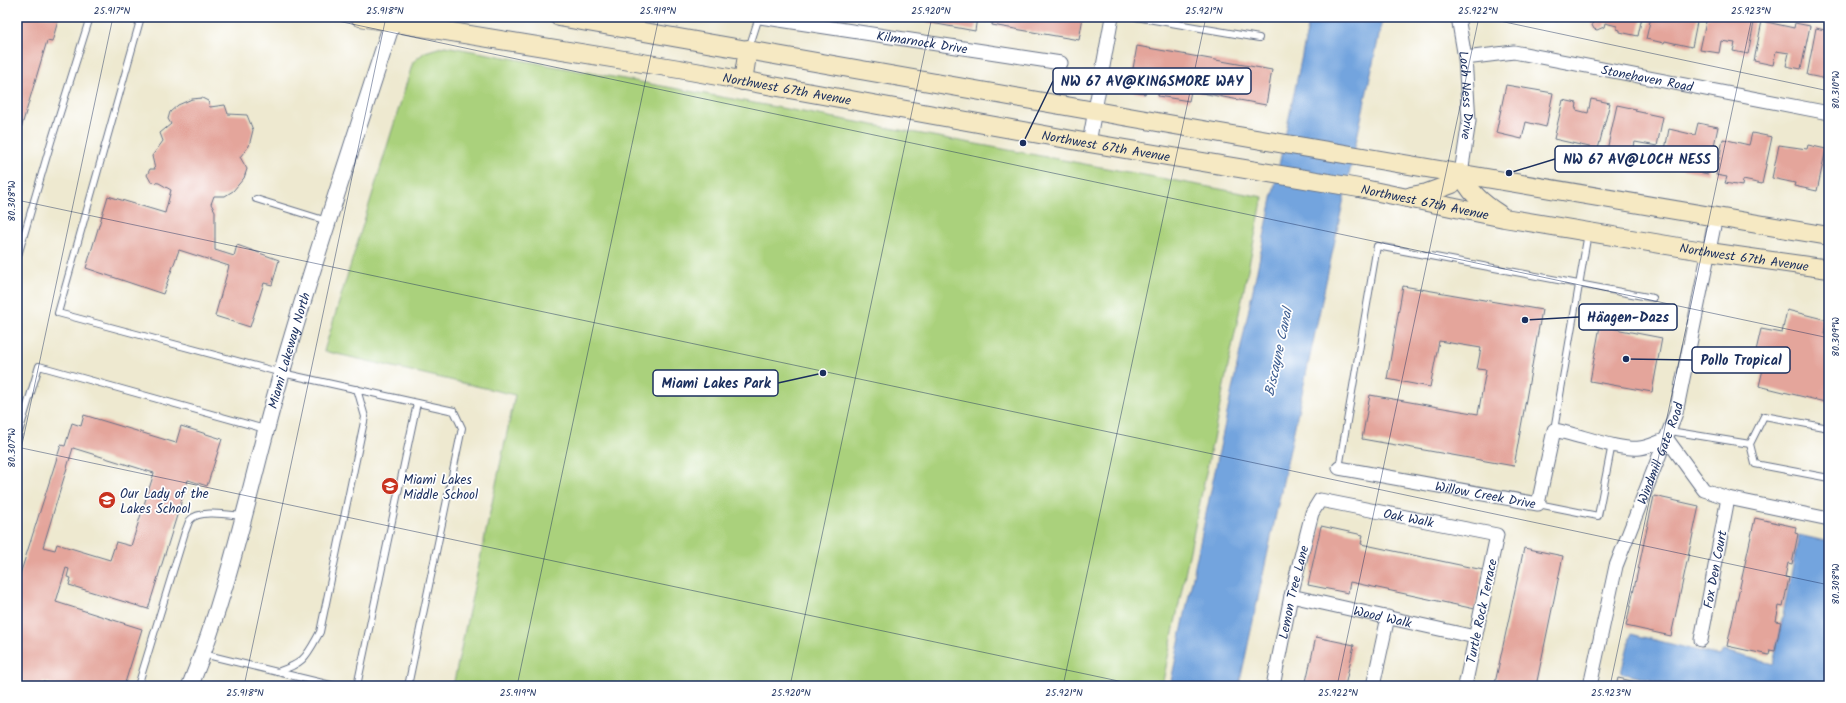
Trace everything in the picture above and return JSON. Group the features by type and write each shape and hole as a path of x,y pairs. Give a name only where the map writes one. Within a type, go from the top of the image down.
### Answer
{"main road":[{"name":"Northwest 67th Avenue","path":"360,17 393,20 743,80 1089,143 1359,188 1504,218 1709,252 1829,269"},
{"path":"559,17 1204,130 1829,236"},
{"path":"743,80 748,49"},
{"path":"1405,198 1427,193 1452,184 1461,173"},
{"path":"1461,173 1467,187 1486,206 1504,218"}],"street":[{"name":"Kilmarnock Drive","path":"759,17 1061,63"},
{"path":"1089,143 1112,17"},
{"name":"Loch Ness Drive","path":"1458,17 1465,58 1469,121 1461,173"},
{"name":"Miami Lakeway North","path":"190,686 203,654 245,516 282,373 328,221 393,20"},
{"name":"Stonehaven Road","path":"1465,58 1514,52 1829,113"},
{"name":"Windmill Gate Road","path":"1590,686 1616,566 1676,413 1716,216"},
{"path":"1554,430 1568,432 1612,444 1639,448 1668,435 1704,490 1728,498 1829,519"},
{"name":"Willow Creek Drive","path":"1339,468 1538,504 1554,430"},
{"name":"Fox Den Court","path":"1701,640 1728,498"},
{"name":"Oak Walk","path":"1320,500 1497,535"},
{"name":"Lemon Tree Lane","path":"1273,686 1291,596 1312,513 1320,500"},
{"name":"Turtle Rock Terrace","path":"1465,686 1497,535"},
{"name":"Wood Walk","path":"1291,596 1475,637"},
{"path":"1373,686 1388,617"}],"lane":[{"path":"17,259 51,142 90,17"},
{"path":"141,17 58,313 282,373 454,411 462,428 408,686"},
{"path":"748,49 759,17"},
{"path":"1136,17 1260,38"},
{"path":"256,198 328,221"},
{"path":"1554,430 1588,232"},
{"path":"1339,468 1377,246 1653,298"},
{"path":"17,439 39,366 267,429"},
{"path":"277,672 292,667 305,659 320,632 365,417 356,389"},
{"path":"357,686 417,403"},
{"path":"1829,428 1764,416 1750,444 1755,464 1829,478"},
{"path":"1668,435 1750,444"},
{"path":"1538,504 1598,516 1612,444"},
{"path":"138,686 185,532 191,519 199,514 209,513 245,516"},
{"path":"203,654 335,686"}],"green space":[{"path":"445,46 1263,197 1162,686 453,686 515,395 324,351 413,62 425,52"}],"water":[{"name":"Biscayne Canal","path":"1310,17 1383,17 1239,686 1170,686"},
{"path":"1799,535 1829,542 1829,686 1677,686 1621,673 1631,634 1719,656 1724,651 1773,664"}],"building":[{"path":"17,17 59,17 52,42 47,41 17,142"},
{"path":"794,17 837,17 835,25"},
{"path":"899,17 977,17 975,31"},
{"path":"993,17 1083,17 1079,40 992,25"},
{"path":"1540,17 1558,17 1557,21"},
{"path":"1594,17 1642,17 1638,36 1620,32 1620,30 1617,29 1617,26 1605,23 1604,27 1597,30 1594,29 1592,25"},
{"path":"1651,17 1698,17 1692,47 1665,41 1664,43 1646,39"},
{"path":"1707,17 1755,17 1748,54 1733,51 1735,43 1721,41 1719,53 1700,50"},
{"path":"1762,21 1794,28 1795,23 1810,26 1801,69 1786,66 1789,53 1776,51 1773,65 1754,61"},
{"path":"1816,28 1829,31 1829,75 1827,75 1827,79 1807,75"},
{"path":"1137,46 1272,70 1266,105 1191,91 1189,101 1158,96 1159,87 1147,85 1145,94 1129,91"},
{"path":"1506,85 1553,93 1546,127 1526,122 1522,139 1496,133"},
{"path":"202,98 208,101 210,107 225,105 228,114 247,115 253,130 249,146 240,157 247,169 244,178 233,191 225,196 214,196 211,204 215,211 215,250 234,256 237,245 279,260 272,285 264,283 250,327 215,316 229,266 179,250 163,294 86,268 108,196 165,213 171,190 159,183 151,182 147,175 150,169 155,169 152,156 163,141 160,133 171,124 168,119 170,112 178,105 192,99"},
{"path":"1591,99 1610,103 1598,149 1554,139 1563,100 1577,103 1576,110 1588,113"},
{"path":"1617,105 1636,109 1635,111 1663,117 1657,146 1635,142 1632,155 1607,150"},
{"path":"1698,123 1718,127 1708,174 1662,165 1669,129 1695,135"},
{"path":"1752,133 1772,137 1762,184 1743,180 1742,186 1725,183 1727,177 1716,175 1723,139 1749,145"},
{"path":"1779,145 1807,149 1808,145 1826,149 1817,191 1794,186 1795,183 1772,178"},
{"path":"1403,286 1542,310 1514,466 1362,439 1370,395 1478,414 1486,370 1477,369 1481,348 1439,341 1430,387 1387,379"},
{"path":"1787,310 1827,320 1824,334 1829,335 1829,403 1759,386 1766,357 1755,355 1761,329 1782,333"},
{"path":"1600,326 1662,338 1652,392 1590,381"},
{"path":"84,415 176,443 181,426 222,439 207,486 188,480 148,609 69,585 71,578 67,577 69,569 66,568 56,602 142,629 124,686 59,686 43,681 42,686 39,686 17,679 17,584 61,445 65,446 72,423 81,426","holes":["73,448 154,473 131,546 116,542 110,560 57,544 55,550 43,547"]},
{"path":"1654,496 1699,506 1671,636 1626,626"},
{"path":"1755,518 1796,527 1795,533 1798,534 1792,564 1788,563 1785,577 1789,578 1783,607 1779,606 1776,621 1781,622 1775,651 1770,650 1769,655 1727,646"},
{"path":"1321,526 1363,535 1361,544 1483,570 1475,609 1350,582 1348,593 1308,585"},
{"path":"1524,548 1563,556 1536,686 1486,686 1487,682 1495,683"},
{"path":"1316,637 1354,645 1345,686 1305,686"},
{"path":"1618,678 1651,685 1651,686 1616,686"}],"place":[{"name":"NW 67 AV@KINGSMORE WAY","path":"1023,143"},
{"name":"NW 67 AV@LOCH NESS","path":"1509,173"},
{"name":"Häagen-Dazs","path":"1525,320"},
{"name":"Pollo Tropical","path":"1626,359"},
{"name":"Miami Lakes Park","path":"823,373"},
{"name":"Miami Lakes Middle School","path":"390,486"},
{"name":"Our Lady of the Lakes School","path":"107,500"}]}
